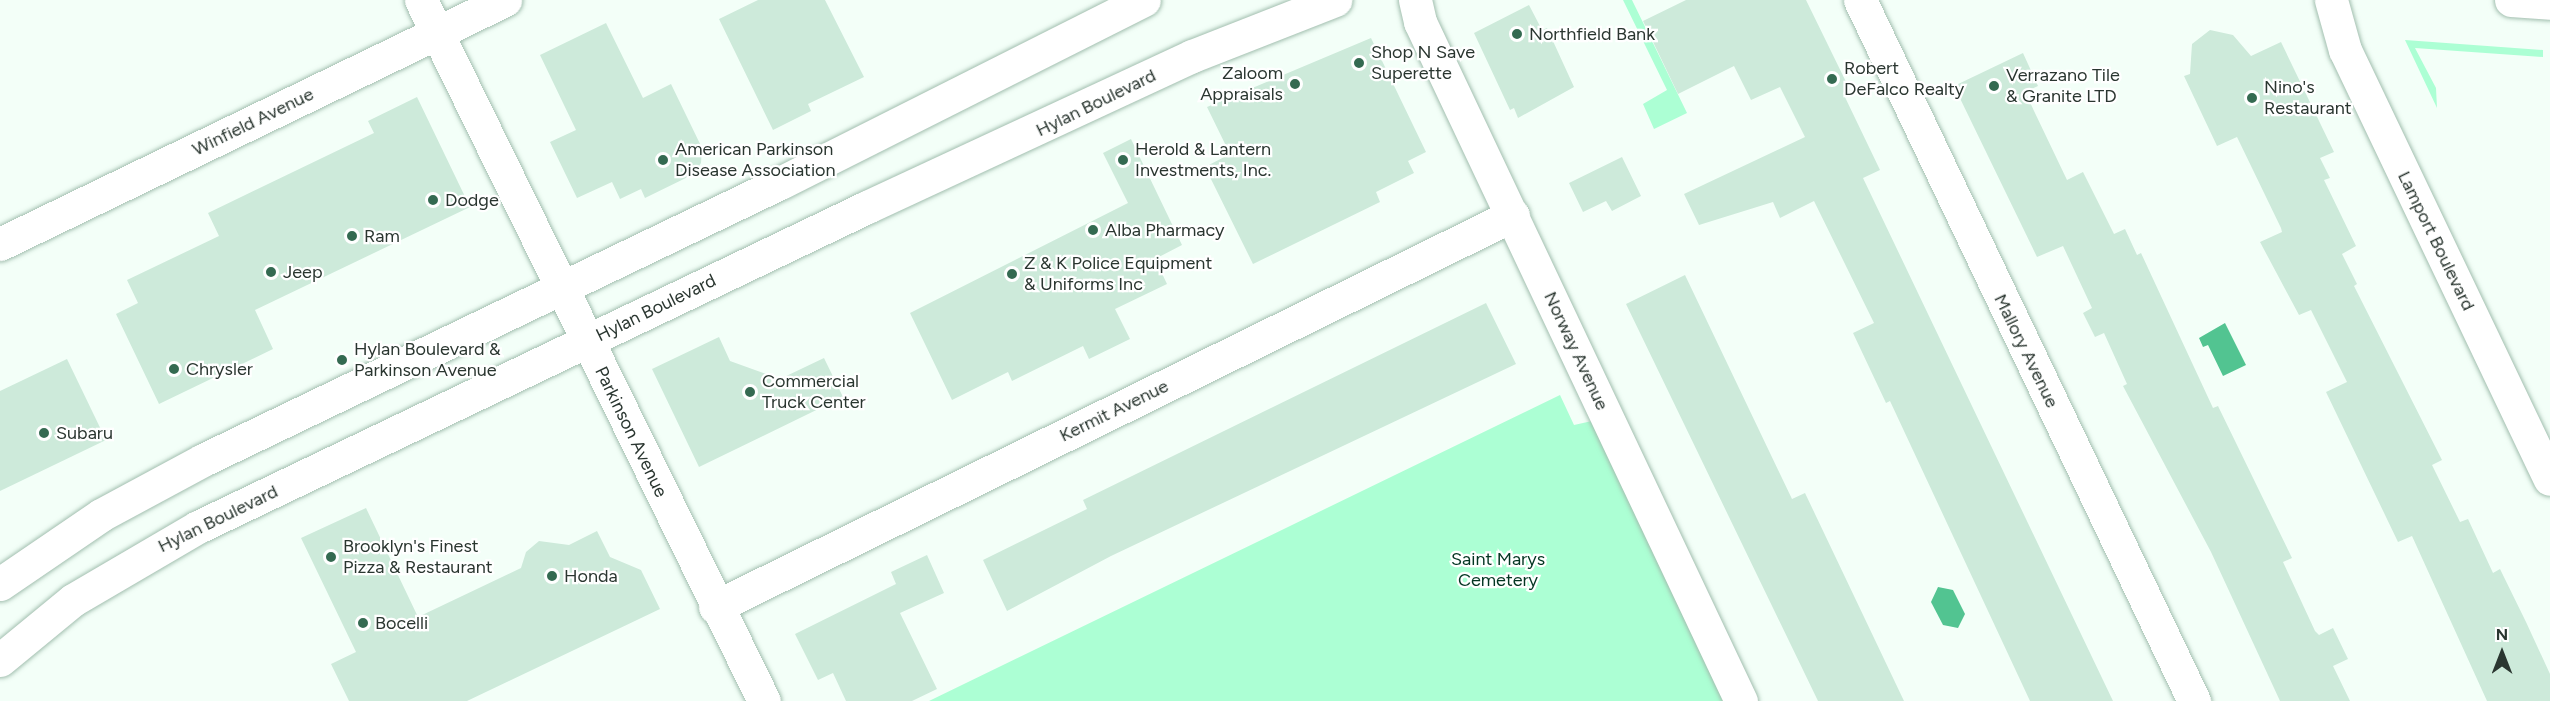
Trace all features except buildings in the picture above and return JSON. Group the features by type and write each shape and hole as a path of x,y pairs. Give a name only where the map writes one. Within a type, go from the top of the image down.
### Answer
{"street":[{"name":"Parkinson Avenue","path":"421,0 715,607 764,701"},
{"name":"Winfield Avenue","path":"0,243 505,0"},
{"path":"0,584 51,546 154,486 562,288 1144,0"},
{"name":"Hylan Boulevard","path":"0,660 73,600 158,548 588,341 1192,56 1335,0"},
{"name":"Norway Avenue","path":"1415,0 1420,22 1741,701"},
{"name":"Mallory Avenue","path":"1860,0 2194,701"},
{"name":"Lamport Boulevard","path":"2331,0 2345,50 2550,479"},
{"path":"2511,0 2550,3"},
{"name":"Kermit Avenue","path":"715,607 1513,215"}],"green space":[{"path":"1623,0 1632,0 1687,113 1654,129 1643,104 1667,90"},
{"path":"2405,40 2543,50 2543,57 2415,48 2436,88 2437,108"},
{"name":"Saint Marys Cemetery","path":"1560,395 1574,425 1592,421 1733,701 929,701"}],"shaded area":[{"path":"2225,323 2246,365 2223,376 2208,345 2203,347 2199,338"},
{"path":"1938,587 1953,590 1965,614 1958,628 1943,625 1931,602"}],"place":[{"name":"Northfield Bank","path":"1517,34"},
{"name":"Shop N Save Superette","path":"1359,63"},
{"name":"Robert DeFalco Realty","path":"1832,79"},
{"name":"Zaloom Appraisals","path":"1295,84"},
{"name":"Verrazano Tile & Granite LTD","path":"1994,86"},
{"name":"Nino's Restaurant","path":"2252,98"},
{"name":"American Parkinson Disease Association","path":"663,160"},
{"name":"Herold & Lantern Investments, Inc.","path":"1123,160"},
{"name":"Dodge","path":"433,200"},
{"name":"Alba Pharmacy","path":"1093,230"},
{"name":"Ram","path":"352,236"},
{"name":"Jeep","path":"271,272"},
{"name":"Z & K Police Equipment & Uniforms Inc","path":"1012,274"},
{"name":"Hylan Boulevard & Parkinson Avenue","path":"342,360"},
{"name":"Chrysler","path":"174,369"},
{"name":"Commercial Truck Center","path":"750,392"},
{"name":"Subaru","path":"44,433"},
{"name":"Brooklyn's Finest Pizza & Restaurant","path":"331,557"},
{"name":"Honda","path":"552,576"},
{"name":"Bocelli","path":"363,623"}]}
